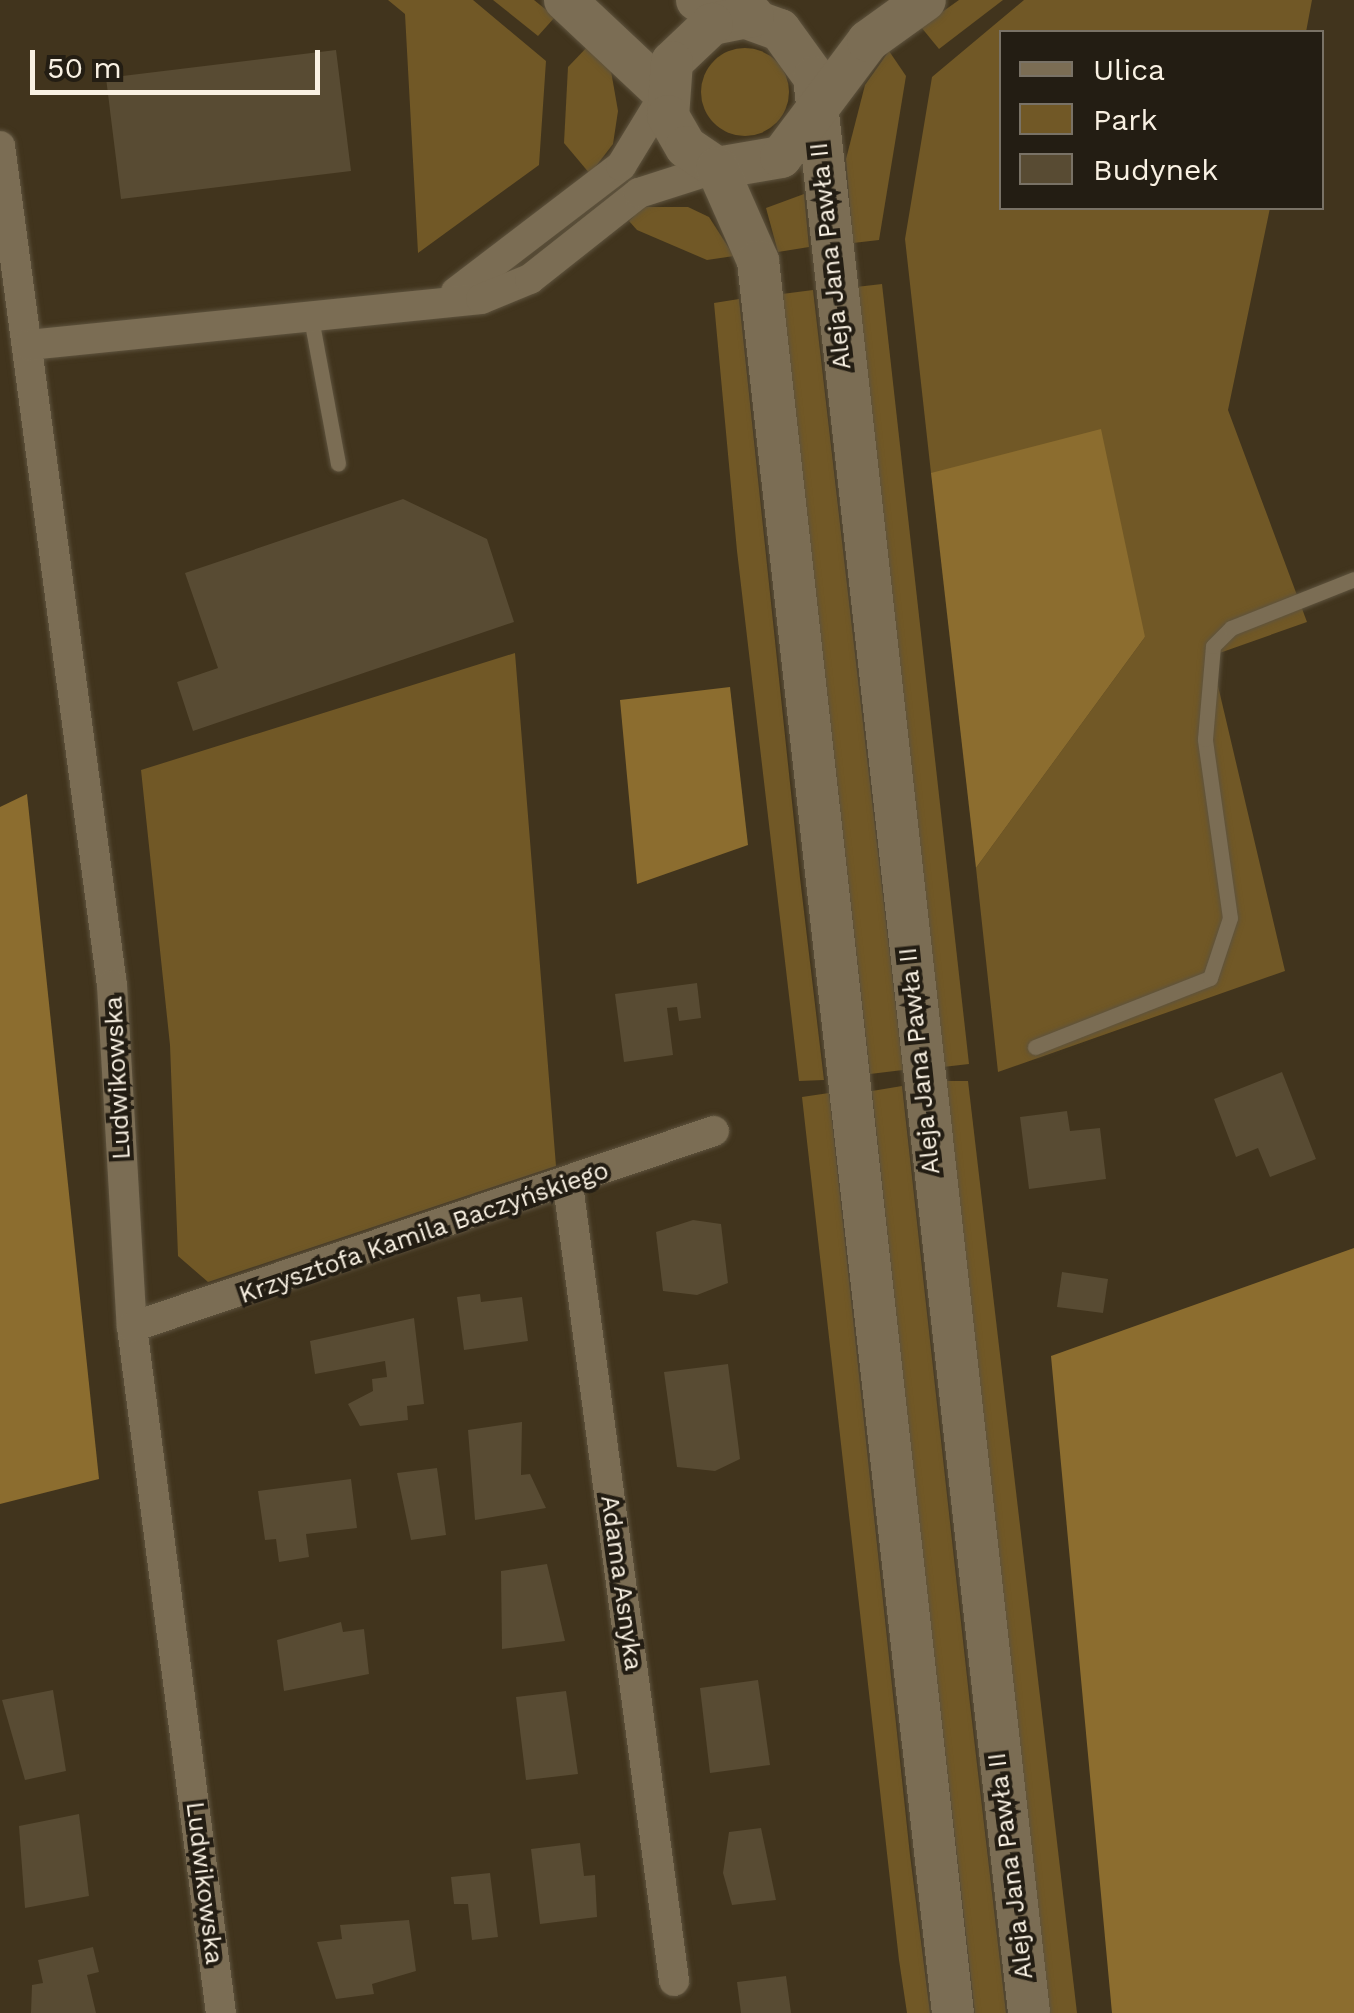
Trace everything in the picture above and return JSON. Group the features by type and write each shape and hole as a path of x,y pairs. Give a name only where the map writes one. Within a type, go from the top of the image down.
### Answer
{"street":[{"path":"564,0 665,94 675,132 717,168 758,261 953,2013"},
{"path":"697,0 768,8 807,58 816,108"},
{"path":"29,345 431,304 530,280 639,193 717,168 782,158 868,41 925,0"},
{"path":"431,304 478,281 608,178 665,94 689,40 768,8"},
{"name":"Aleja Jana Pawła II","path":"816,108 1030,2013"},
{"name":"Ludwikowska","path":"0,146 112,985 132,1327 220,2013"},
{"name":"Krzysztofa Kamila Baczyńskiego","path":"132,1327 568,1185 714,1132"},
{"name":"Adama Asnyka","path":"568,1185 674,1982"}],"lane":[{"path":"311,318 338,464"},
{"path":"1035,1047 1196,990 1218,964 1229,864 1206,739 1209,671 1221,635 1354,579"}],"green space":[{"path":"388,0 473,0 546,61 539,165 418,253 405,14"},
{"path":"493,0 534,0 555,17 538,36"},
{"path":"959,0 1003,0 939,49 921,27"},
{"path":"1024,0 1312,0 1306,30 999,30 999,210 1270,210 1228,410 1307,622 1211,656 1285,971 998,1072 976,868 1145,637 931,473 905,239 932,77"},
{"path":"590,44 611,71 618,111 613,144 590,174 564,143 568,67"},
{"path":"745,48 770,55 782,67 789,92 782,117 770,129 745,136 720,129 708,117 701,92 708,67 720,55"},
{"path":"889,51 906,76 879,240 853,243 846,159 865,85"},
{"path":"804,194 809,247 778,252 766,208"},
{"path":"643,207 688,207 709,217 734,256 707,260 637,230 629,221"},
{"path":"882,284 969,1064 943,1067 856,287"},
{"path":"813,290 903,1070 870,1074 782,294"},
{"path":"739,299 824,1080 799,1081 737,551 714,303"},
{"path":"515,653 556,1166 208,1282 178,1256 170,1045 141,770"},
{"path":"946,1081 968,1081 1077,2013 1046,2013"},
{"path":"902,1086 1006,2013 975,2013 916,1497 872,1091"},
{"path":"829,1093 930,2013 907,2013 899,1960 802,1097"}],"shaded area":[{"path":"1101,429 1145,637 976,868 931,473"},
{"path":"730,687 748,845 637,884 620,700"},
{"path":"27,794 99,1479 0,1504 0,807"},
{"path":"1354,1248 1354,2013 1112,2013 1051,1356"}],"building":[{"path":"336,50 351,171 121,199 106,78"},
{"path":"403,499 487,539 514,622 193,731 177,682 218,668 185,573"},
{"path":"697,983 701,1018 679,1021 677,1007 667,1008 673,1055 624,1062 615,994"},
{"path":"1282,1072 1316,1159 1270,1177 1258,1148 1236,1157 1214,1099"},
{"path":"1067,1111 1070,1131 1100,1128 1106,1179 1029,1189 1020,1117"},
{"path":"693,1220 721,1224 728,1283 697,1295 663,1291 656,1232"},
{"path":"1062,1272 1108,1279 1103,1313 1057,1307"},
{"path":"480,1294 481,1302 522,1297 528,1341 464,1350 457,1297"},
{"path":"414,1318 424,1404 407,1406 408,1420 360,1426 348,1404 373,1391 372,1379 387,1377 385,1361 315,1374 310,1341"},
{"path":"728,1364 740,1459 715,1471 677,1467 664,1372"},
{"path":"522,1422 521,1475 530,1474 546,1508 475,1520 468,1430"},
{"path":"437,1468 446,1535 411,1540 397,1473"},
{"path":"351,1479 357,1528 306,1534 309,1557 279,1562 276,1539 265,1540 258,1491"},
{"path":"547,1564 565,1641 502,1649 501,1571"},
{"path":"341,1622 343,1632 364,1629 369,1674 284,1691 277,1640"},
{"path":"758,1680 770,1765 710,1773 700,1688"},
{"path":"53,1690 66,1771 25,1780 2,1700"},
{"path":"566,1691 578,1774 526,1780 516,1697"},
{"path":"79,1814 89,1896 25,1908 19,1826"},
{"path":"761,1828 776,1900 732,1905 723,1873 729,1832"},
{"path":"580,1843 584,1876 595,1875 597,1917 540,1924 531,1849"},
{"path":"490,1873 498,1937 472,1940 468,1904 454,1904 451,1877"},
{"path":"409,1920 416,1971 372,1984 374,1994 336,1999 317,1942 342,1939 340,1925"},
{"path":"93,1947 99,1972 87,1975 96,2013 31,2013 32,1985 43,1983 38,1960"},
{"path":"786,1976 791,2013 741,2013 737,1982"}]}
